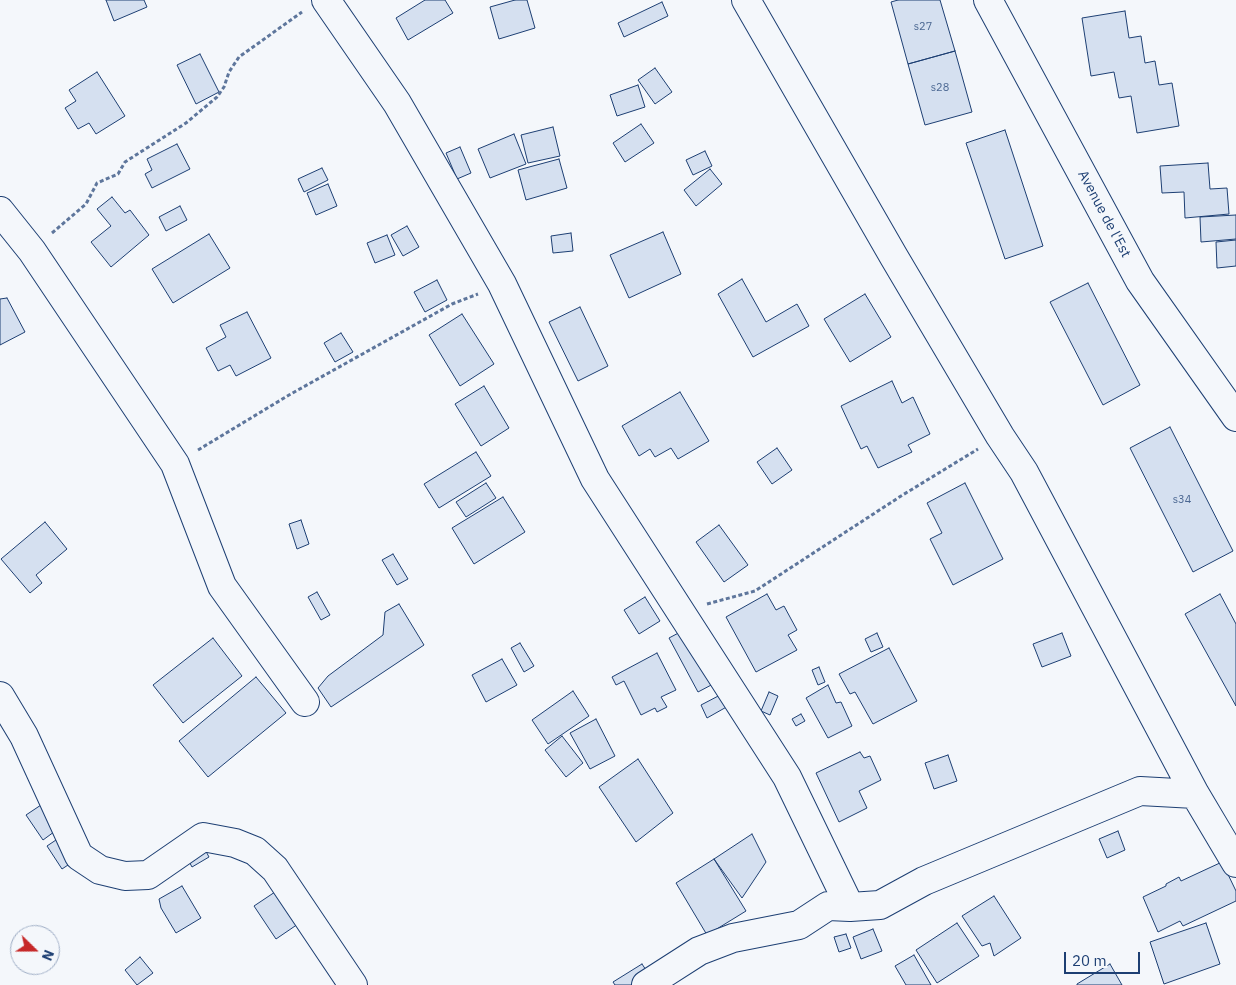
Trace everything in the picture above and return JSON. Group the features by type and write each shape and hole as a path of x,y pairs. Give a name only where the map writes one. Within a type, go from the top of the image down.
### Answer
{"street":[{"path":"746,0 1000,436 1024,472 1195,794 1236,863"},
{"name":"Avenue de l'Est","path":"988,0 1140,281 1236,417"},
{"path":"318,4 397,103 502,284 595,479 787,777 850,907"},
{"path":"0,211 32,250 175,464 222,586 305,702"},
{"path":"0,696 24,736 79,856 100,870 125,876 148,875 203,837 234,843 255,851 274,870 353,985"},
{"path":"646,985 699,951 733,938 799,925 828,906 880,905 924,881 957,866 1140,791 1195,794"}],"path":[{"path":"32,250 86,204 98,183 118,174 125,162 186,122 217,97 224,88 229,72 239,57 295,16 318,4"},
{"path":"175,464 289,395 452,304 502,284"},
{"path":"679,612 754,591 901,496 1000,436"}],"building":[{"path":"106,0 144,0 147,7 114,21"},
{"path":"425,0 445,0 453,13 408,40 396,18"},
{"path":"515,0 527,0 535,28 499,39 490,7"},
{"path":"898,0 940,0 955,51 908,64 891,2"},
{"path":"662,2 668,16 624,37 618,23"},
{"path":"1125,11 1129,38 1141,36 1145,63 1155,61 1159,85 1172,83 1179,126 1137,133 1131,96 1119,98 1114,72 1091,76 1082,18"},
{"path":"955,51 972,112 925,125 908,64"},
{"path":"200,54 219,92 196,104 177,65"},
{"path":"655,68 672,92 655,104 638,80"},
{"path":"97,72 125,116 96,134 89,123 78,129 65,108 76,101 69,90"},
{"path":"638,85 645,107 617,116 610,95"},
{"path":"641,124 654,143 625,162 613,143"},
{"path":"553,127 560,156 528,163 521,135"},
{"path":"1005,130 1043,246 1005,259 966,143"},
{"path":"514,134 526,164 490,178 478,149"},
{"path":"177,144 190,169 152,188 145,174 152,170 147,159"},
{"path":"460,147 471,173 457,179 446,153"},
{"path":"705,151 712,166 693,175 686,160"},
{"path":"559,159 567,188 526,200 518,170"},
{"path":"1208,163 1210,189 1227,188 1229,214 1185,218 1184,192 1162,193 1160,166"},
{"path":"322,168 328,180 304,192 298,179"},
{"path":"710,169 722,184 696,206 684,190"},
{"path":"328,184 337,206 316,215 307,193"},
{"path":"112,197 125,213 130,210 149,235 111,267 91,242 111,226 97,209"},
{"path":"180,206 187,220 166,231 159,217"},
{"path":"1236,215 1236,239 1201,242 1200,217"},
{"path":"407,226 419,247 403,256 391,235"},
{"path":"663,232 681,274 629,298 610,255"},
{"path":"571,233 573,251 553,253 551,236"},
{"path":"209,234 230,268 173,303 152,269"},
{"path":"387,235 395,255 375,263 367,243"},
{"path":"1236,240 1236,266 1217,268 1216,242"},
{"path":"742,279 766,322 797,304 809,326 753,357 718,294"},
{"path":"437,280 447,300 425,312 414,292"},
{"path":"1088,283 1140,385 1103,405 1050,302"},
{"path":"865,294 891,337 850,362 824,319"},
{"path":"7,298 25,332 0,345 0,299"},
{"path":"580,307 608,366 578,381 549,322"},
{"path":"247,312 271,358 236,376 230,365 218,371 206,348 226,337 220,325"},
{"path":"462,314 494,364 460,386 429,335"},
{"path":"341,333 353,352 335,362 324,343"},
{"path":"892,381 902,403 913,397 930,434 908,445 912,452 878,468 867,446 861,449 841,406"},
{"path":"484,386 509,428 481,446 455,404"},
{"path":"680,392 709,441 678,459 671,448 655,457 650,449 639,456 622,426"},
{"path":"1170,427 1233,551 1193,572 1130,448"},
{"path":"777,448 792,470 772,484 757,462"},
{"path":"476,452 491,476 439,508 424,484"},
{"path":"486,483 496,498 466,517 456,502"},
{"path":"965,483 1003,559 953,585 930,539 942,533 927,503"},
{"path":"503,497 525,532 474,564 452,528"},
{"path":"301,520 309,544 297,549 289,524"},
{"path":"45,522 67,549 36,575 42,583 30,593 1,559"},
{"path":"719,525 748,565 724,582 696,542"},
{"path":"393,554 408,579 397,585 382,560"},
{"path":"317,592 330,615 321,620 308,597"},
{"path":"767,594 776,610 784,606 797,630 788,635 797,650 756,672 726,617"},
{"path":"1220,594 1236,624 1236,706 1185,614"},
{"path":"645,597 660,621 639,634 624,610"},
{"path":"399,604 424,645 331,707 318,688 328,676 383,635 385,612"},
{"path":"686,629 715,683 698,692 669,638"},
{"path":"877,633 883,647 871,652 865,639"},
{"path":"1062,633 1071,656 1042,667 1033,644"},
{"path":"213,638 242,676 183,723 153,685"},
{"path":"520,643 534,666 524,672 511,648"},
{"path":"889,648 917,701 873,724 855,692 850,694 839,674"},
{"path":"657,653 676,690 661,697 667,707 657,712 655,708 641,715 624,681 616,685 612,677"},
{"path":"502,659 517,685 486,702 472,675"},
{"path":"819,667 825,682 818,685 812,670"},
{"path":"256,677 286,713 208,777 179,741"},
{"path":"828,685 836,703 841,702 852,726 828,738 806,698"},
{"path":"573,691 589,716 548,744 532,720"},
{"path":"769,692 778,696 770,715 761,711"},
{"path":"724,693 730,705 707,718 701,705"},
{"path":"801,714 805,721 796,726 792,719"},
{"path":"596,719 615,756 590,769 570,733"},
{"path":"562,736 583,763 566,777 545,750"},
{"path":"860,752 864,758 870,756 881,780 859,791 867,808 839,822 816,773"},
{"path":"948,755 957,781 934,789 925,763"},
{"path":"638,759 673,813 636,842 599,787"},
{"path":"41,805 58,829 43,840 26,815"},
{"path":"1118,831 1125,850 1107,858 1099,839"},
{"path":"752,834 766,862 742,898 714,859"},
{"path":"62,836 77,859 62,869 47,846"},
{"path":"202,844 209,857 192,867 185,854"},
{"path":"714,859 746,911 707,935 676,883"},
{"path":"1222,862 1236,891 1236,901 1183,926 1180,921 1158,932 1143,897 1166,886 1166,884 1179,877 1181,881"},
{"path":"182,886 201,918 176,933 161,908 159,899"},
{"path":"275,892 298,924 276,939 254,906"},
{"path":"994,896 1021,938 994,956 990,943 982,946 962,916"},
{"path":"957,923 979,956 937,983 916,950"},
{"path":"1206,923 1220,964 1164,984 1150,942"},
{"path":"873,929 882,951 861,959 853,937"},
{"path":"846,934 851,948 839,952 834,937"},
{"path":"914,955 931,985 906,985 895,966"},
{"path":"140,957 153,973 137,985 125,970"},
{"path":"642,964 646,970 642,978 631,985 615,985 613,982"},
{"path":"1110,964 1122,985 1077,985 1077,984"}]}
